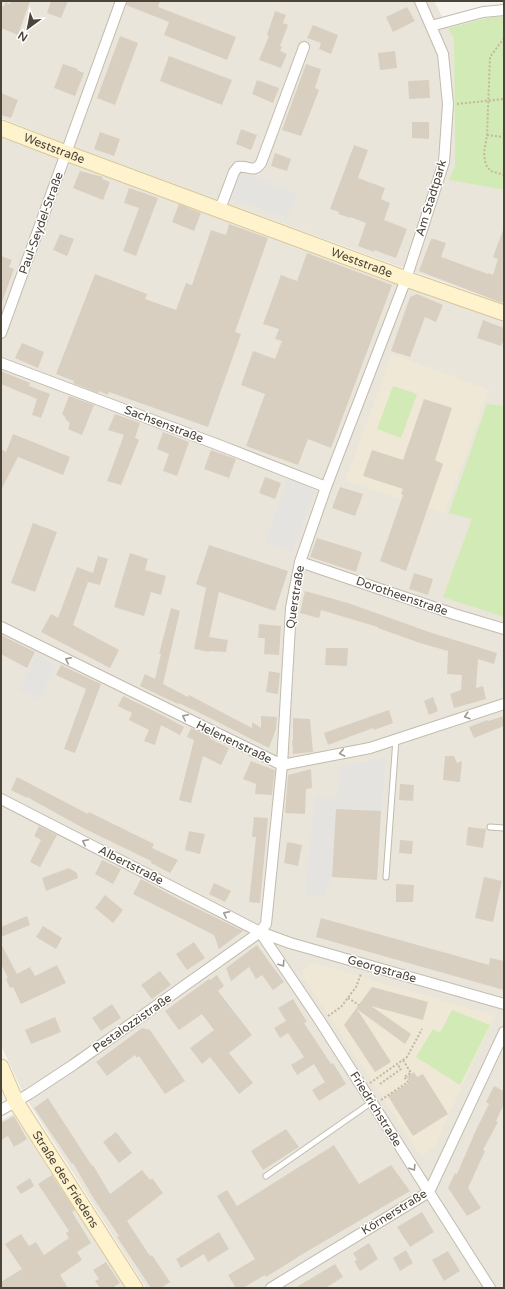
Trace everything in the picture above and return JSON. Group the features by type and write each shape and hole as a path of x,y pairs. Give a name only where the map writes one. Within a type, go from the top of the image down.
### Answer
{"main road":[{"name":"Weststraße","path":"1,128 406,279 504,313"},
{"name":"Straße des Friedens","path":"1,1067 16,1102 135,1288"}],"street":[{"name":"Paul-Seydel-Straße","path":"1,333 121,1"},
{"name":"Am Stadtpark","path":"406,279 444,162 448,104 443,54 420,1"},
{"path":"431,26 483,12 504,10"},
{"path":"220,209 234,172 238,167 242,166 252,169 258,168 262,163 304,46"},
{"name":"Querstraße","path":"260,932 266,924 282,765 291,608 300,562 326,487 406,279"},
{"name":"Sachsenstraße","path":"1,363 326,487"},
{"name":"Dorotheenstraße","path":"300,562 454,614 504,629"},
{"name":"Helenenstraße","path":"1,627 282,765 370,748 504,704"},
{"name":"Albertstraße","path":"1,799 260,932"},
{"name":"Georgstraße","path":"260,932 290,943 504,1004"},
{"name":"Friedrichstraße","path":"260,932 320,1021 490,1288"},
{"name":"Pestalozzistraße","path":"1,1110 16,1102 72,1065 260,932"},
{"name":"Körnerstraße","path":"271,1288 429,1192 504,1032"}],"lane":[{"path":"386,877 396,739"},
{"path":"490,827 504,828"},
{"path":"266,1176 372,1104"}],"path":[{"path":"504,38 490,57 487,135 484,153 487,167 491,171 504,175"},
{"path":"466,103 504,100"},
{"path":"487,135 504,137"},
{"path":"320,1021 341,1007 356,985"},
{"path":"348,998 358,1005"},
{"path":"363,1088 407,1057 422,1029"},
{"path":"372,1104 408,1082 404,1077 411,1073 403,1060"},
{"path":"380,1084 401,1069 397,1064"}],"shaded area":[{"path":"1,1 434,1 454,39 455,166 450,180 504,190 504,303 409,270 69,145 1,118"},
{"path":"1,133 504,318 504,1288 146,1288 24,1095 1,1045"},
{"path":"240,172 297,193 287,218 230,198"},
{"path":"392,354 489,390 445,513 345,481"},
{"path":"288,479 316,489 292,552 265,542"},
{"path":"502,645 504,645 504,667 501,667"},
{"path":"36,654 56,665 40,699 19,689"},
{"path":"501,669 504,669 504,687 500,687"},
{"path":"386,757 381,812 336,809 332,877 324,896 305,895 315,797 337,797 341,767"},
{"path":"314,963 495,1016 434,1147 421,1156 303,977 304,971 309,965"},
{"path":"13,1114 126,1288 1,1288 1,1121"}],"green space":[{"path":"504,16 504,190 449,180 455,166 454,39 448,28 486,18"},
{"path":"393,386 417,394 401,438 377,429"},
{"path":"487,404 504,406 504,617 443,597 472,519 449,513"},
{"path":"452,1010 490,1025 460,1085 416,1057 433,1029 440,1033"}],"building":[{"path":"11,1 30,1 18,35 1,28 1,7 5,5 5,2 10,4"},
{"path":"51,1 68,1 61,18 47,13"},
{"path":"127,1 160,1 158,7 236,37 227,60 164,35 169,22 126,5"},
{"path":"407,7 415,21 393,32 386,17"},
{"path":"275,11 286,15 283,23 288,25 280,46 282,47 280,51 287,54 281,68 259,60 269,36 267,35"},
{"path":"313,25 338,35 331,54 319,49 321,43 307,38"},
{"path":"120,36 138,43 115,105 97,98"},
{"path":"395,51 397,68 380,70 378,53"},
{"path":"169,56 232,80 222,105 160,81"},
{"path":"63,64 78,69 77,70 84,73 75,96 54,88"},
{"path":"306,64 321,69 315,88 319,90 301,136 282,130"},
{"path":"257,80 279,88 273,103 252,94"},
{"path":"429,80 430,98 409,99 408,81"},
{"path":"1,93 18,100 11,118 1,115"},
{"path":"412,122 429,122 429,139 412,138"},
{"path":"241,129 257,135 251,150 236,144"},
{"path":"100,132 120,139 114,156 94,149"},
{"path":"354,145 368,150 358,178 385,188 381,199 390,203 384,220 407,229 396,258 358,246 366,223 338,214 339,212 330,209"},
{"path":"275,153 291,159 287,171 271,166"},
{"path":"80,171 103,177 102,179 110,182 103,200 73,188"},
{"path":"129,188 158,198 136,256 123,251 139,208 124,203"},
{"path":"179,204 201,213 194,231 172,222"},
{"path":"229,224 268,238 235,332 241,334 208,427 109,392 108,395 99,391 98,393 56,374 95,274 147,294 145,299 176,310 186,283 192,285 211,230 226,235"},
{"path":"503,230 504,299 502,303 419,271 431,239 434,239 446,243 441,257 493,275 498,259 493,257"},
{"path":"60,234 74,239 67,256 53,250"},
{"path":"307,253 392,285 331,448 308,439 298,465 246,446 265,394 241,385 253,351 275,359 282,341 275,339 279,329 263,324 281,275 297,281"},
{"path":"1,256 12,260 9,267 14,269 2,302 1,302"},
{"path":"417,294 443,305 436,322 425,317 410,357 391,351 410,297"},
{"path":"483,320 504,328 504,339 501,346 477,338"},
{"path":"22,343 44,352 38,368 15,358"},
{"path":"1,371 30,383 29,386 50,394 41,418 32,415 37,399 1,384"},
{"path":"69,396 94,405 82,435 68,429 70,423 62,414"},
{"path":"424,399 452,408 435,460 443,464 406,571 380,561 403,495 401,494 403,489 363,476 372,450 403,460"},
{"path":"115,414 140,423 135,438 139,440 121,485 107,481 124,435 108,430"},
{"path":"163,432 189,442 177,476 163,471 169,454 157,449"},
{"path":"13,434 70,457 63,475 18,457 1,490 1,449 6,452"},
{"path":"211,450 236,459 229,478 204,469"},
{"path":"265,477 281,483 275,499 259,493"},
{"path":"340,487 363,494 355,516 332,508"},
{"path":"33,523 57,532 35,592 11,583"},
{"path":"317,538 362,552 356,572 310,557"},
{"path":"209,545 288,571 275,611 219,592 209,637 228,640 226,652 209,652 194,649 206,588 196,584"},
{"path":"130,553 148,559 145,570 166,576 161,595 151,592 144,616 114,607"},
{"path":"98,556 108,559 100,585 88,582 73,625 119,650 110,668 41,632 51,614 58,618 77,567 93,573"},
{"path":"414,573 433,579 428,595 409,589"},
{"path":"305,591 348,603 432,633 497,653 494,664 478,659 476,688 483,686 486,699 454,708 450,694 461,690 462,675 447,674 448,651 420,643 378,627 321,610 319,618 300,613"},
{"path":"171,608 180,611 163,684 188,697 189,695 252,728 252,722 261,728 261,716 277,717 276,729 269,748 200,713 140,686 145,674 155,679 161,654 159,654"},
{"path":"259,624 281,626 279,655 264,654 265,638 258,638"},
{"path":"1,635 35,652 27,668 1,654"},
{"path":"326,648 348,648 347,666 325,665"},
{"path":"61,665 101,684 75,753 64,749 86,689 56,675"},
{"path":"269,671 280,673 278,694 266,692"},
{"path":"123,696 184,727 180,735 161,725 155,745 144,741 149,730 129,720 132,713 118,706"},
{"path":"433,697 438,711 429,715 424,701"},
{"path":"389,710 393,723 374,730 373,728 328,745 324,733"},
{"path":"504,716 504,726 474,738 469,727 487,720 488,721"},
{"path":"293,718 310,719 313,752 293,754"},
{"path":"191,728 229,748 221,765 203,756 191,803 179,800 194,740 187,737"},
{"path":"445,756 454,756 457,763 462,761 460,782 443,780"},
{"path":"251,761 275,770 272,795 255,794 256,784 243,779"},
{"path":"311,769 312,788 306,789 305,814 285,813 288,775"},
{"path":"17,777 88,814 89,812 154,844 152,848 178,860 170,873 151,863 151,861 83,828 27,797 11,790"},
{"path":"400,784 414,785 413,801 399,800"},
{"path":"336,809 381,811 377,880 332,877"},
{"path":"254,817 268,818 260,903 249,902 256,837 252,837"},
{"path":"39,826 57,835 40,867 30,862 41,840 34,836"},
{"path":"468,827 486,829 483,848 466,845"},
{"path":"189,831 205,834 200,854 185,850"},
{"path":"400,840 413,841 412,854 399,853"},
{"path":"287,842 302,845 298,866 284,863"},
{"path":"102,860 121,869 113,884 95,874"},
{"path":"69,868 77,873 78,878 46,891 42,878"},
{"path":"484,877 502,881 493,922 475,918"},
{"path":"141,879 243,931 219,949 214,935 133,894"},
{"path":"214,883 231,891 225,902 209,894"},
{"path":"396,884 414,885 413,902 396,902"},
{"path":"105,895 123,910 113,923 95,908"},
{"path":"27,916 30,925 1,937 1,927"},
{"path":"321,918 489,965 490,958 504,961 504,990 316,937"},
{"path":"43,926 62,938 56,949 36,937"},
{"path":"194,942 205,958 187,970 176,954"},
{"path":"1,944 17,974 30,967 35,976 57,965 66,983 21,1004 13,987 10,988 6,979 8,978 1,964"},
{"path":"257,945 284,982 273,990 262,975 256,979 249,967 231,981 226,968"},
{"path":"160,971 171,985 152,999 141,985"},
{"path":"217,975 224,986 218,991 252,1035 229,1053 253,1083 239,1094 210,1057 202,1064 190,1048 214,1030 202,1014 179,1030 165,1011 209,979 210,980"},
{"path":"372,987 428,1002 423,1020 371,1006 411,1034 405,1044 357,1009 391,1062 375,1072 344,1025"},
{"path":"293,999 307,1022 304,1023 331,1064 333,1063 346,1084 319,1101 312,1090 325,1082 314,1064 297,1075 291,1065 304,1057 288,1033 280,1038 274,1028 286,1021 278,1008"},
{"path":"112,1004 121,1018 101,1031 92,1018"},
{"path":"55,1017 61,1032 31,1044 25,1030"},
{"path":"142,1028 150,1030 185,1081 165,1094 139,1056 137,1058 135,1055 107,1076 96,1062"},
{"path":"414,1072 417,1077 423,1074 448,1114 413,1136 388,1096 410,1082 406,1077"},
{"path":"494,1086 504,1091 504,1104 496,1121 498,1122 483,1150 485,1151 468,1188 481,1208 467,1216 448,1188 455,1173 457,1174 489,1104 486,1102"},
{"path":"48,1098 92,1166 93,1165 110,1194 142,1170 150,1180 152,1178 163,1193 127,1221 150,1256 152,1255 170,1282 161,1288 151,1288 117,1237 119,1236 94,1199 73,1163 72,1164 34,1108"},
{"path":"14,1116 27,1139 14,1147 8,1136 1,1140 1,1123"},
{"path":"286,1129 299,1147 263,1170 251,1151"},
{"path":"116,1132 132,1153 119,1163 103,1142"},
{"path":"334,1145 359,1184 391,1165 410,1191 266,1277 265,1275 243,1288 236,1288 228,1275 255,1259 217,1196 227,1190 237,1206"},
{"path":"52,1175 75,1210 72,1212 91,1243 77,1252 82,1260 60,1275 68,1288 1,1288 1,1282 22,1269 5,1244 21,1234 29,1246 36,1242 44,1255 69,1238 66,1233 69,1231 38,1184"},
{"path":"30,1178 34,1186 21,1194 16,1187"},
{"path":"422,1212 434,1232 410,1247 397,1227"},
{"path":"219,1232 229,1249 208,1262 204,1254 181,1268 176,1259"},
{"path":"369,1243 378,1259 360,1271 354,1261 357,1260 353,1253"},
{"path":"406,1250 413,1263 400,1271 393,1258"},
{"path":"448,1251 460,1271 444,1281 432,1260"},
{"path":"106,1262 120,1283 112,1288 100,1288 95,1281 99,1279 93,1270"},
{"path":"335,1264 343,1277 325,1288 295,1288"}]}
